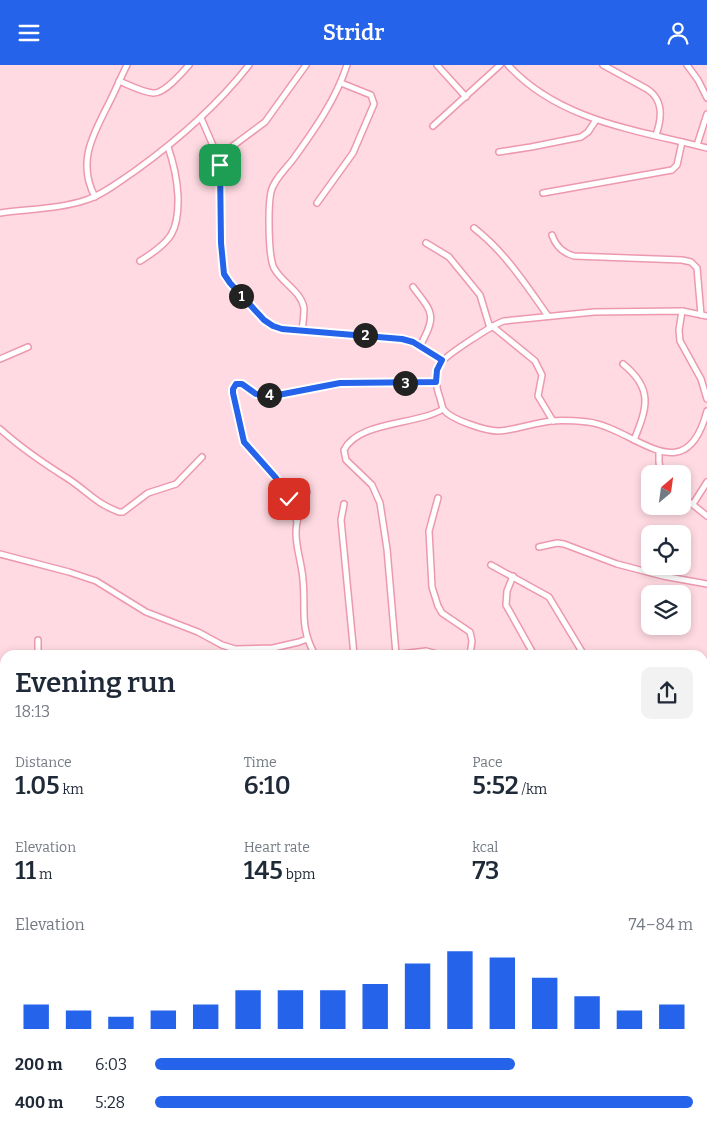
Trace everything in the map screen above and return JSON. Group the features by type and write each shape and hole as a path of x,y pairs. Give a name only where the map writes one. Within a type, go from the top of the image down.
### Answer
{"street":[{"path":"94,197 86,170 88,150 127,65"},
{"path":"119,81 156,93 166,88 189,65"},
{"path":"0,213 71,204 106,191 168,147 201,118 249,65"},
{"path":"218,157 265,123 306,65"},
{"path":"302,330 303,303 299,296 278,275 273,265 270,247 271,191 333,101 347,65"},
{"path":"437,65 466,97"},
{"path":"433,126 500,65"},
{"path":"508,65 524,81 539,92 576,112 596,120 707,148"},
{"path":"603,65 652,93 661,108 661,118 656,135"},
{"path":"687,65 698,80 707,98"},
{"path":"317,203 353,153 374,104 371,95 341,83"},
{"path":"697,145 707,114"},
{"path":"201,118 218,157 225,278 267,323 278,328 408,340 442,360"},
{"path":"499,151 575,139 586,134 596,120"},
{"path":"543,193 672,170 677,165 682,142"},
{"path":"140,261 162,246 174,230 177,222 177,177 168,147"},
{"path":"474,228 501,253 548,316"},
{"path":"552,235 560,249 574,256 682,260 691,262 697,268 704,315 682,311 587,312 504,321 491,327 442,360 437,370 436,382 443,409 458,420 494,431 553,421 596,424 659,452 671,453 685,449 688,446 700,428 707,411"},
{"path":"426,243 449,257 480,295 491,327 535,361 542,375 538,396 553,421"},
{"path":"413,287 429,307 431,314 420,346"},
{"path":"682,311 679,330 680,341 701,379 707,399"},
{"path":"0,359 28,347"},
{"path":"623,364 638,381 646,395 634,440"},
{"path":"298,522 292,505 276,478 244,442 233,393 234,386 239,383 256,394 278,395 340,383 436,382"},
{"path":"394,650 387,549 380,503 372,485 346,460 344,450 346,445 361,435 379,427 423,418 443,409"},
{"path":"0,429 48,467 72,481 96,501 119,512 122,512 148,493 176,484 202,457"},
{"path":"659,452 660,465"},
{"path":"707,482 693,504 707,516"},
{"path":"307,492 298,522 297,541 303,580 303,623 307,639 312,650"},
{"path":"438,498 429,531 432,587 442,613 470,632 472,641 471,650"},
{"path":"344,504 341,520 354,650"},
{"path":"539,547 557,543 564,544 617,564 663,576 707,584"},
{"path":"0,554 96,581 146,612 235,649 273,647 307,639"},
{"path":"491,565 552,600 581,650"},
{"path":"513,576 507,591 506,605 531,650"},
{"path":"38,640 38,650"}],"route":[{"path":"220,165 221,243 225,278 267,323 282,329 376,335 408,340 442,360 437,370 436,382 340,383 278,395 256,394 242,384 236,384 233,393 244,442 276,478 289,499"}]}
